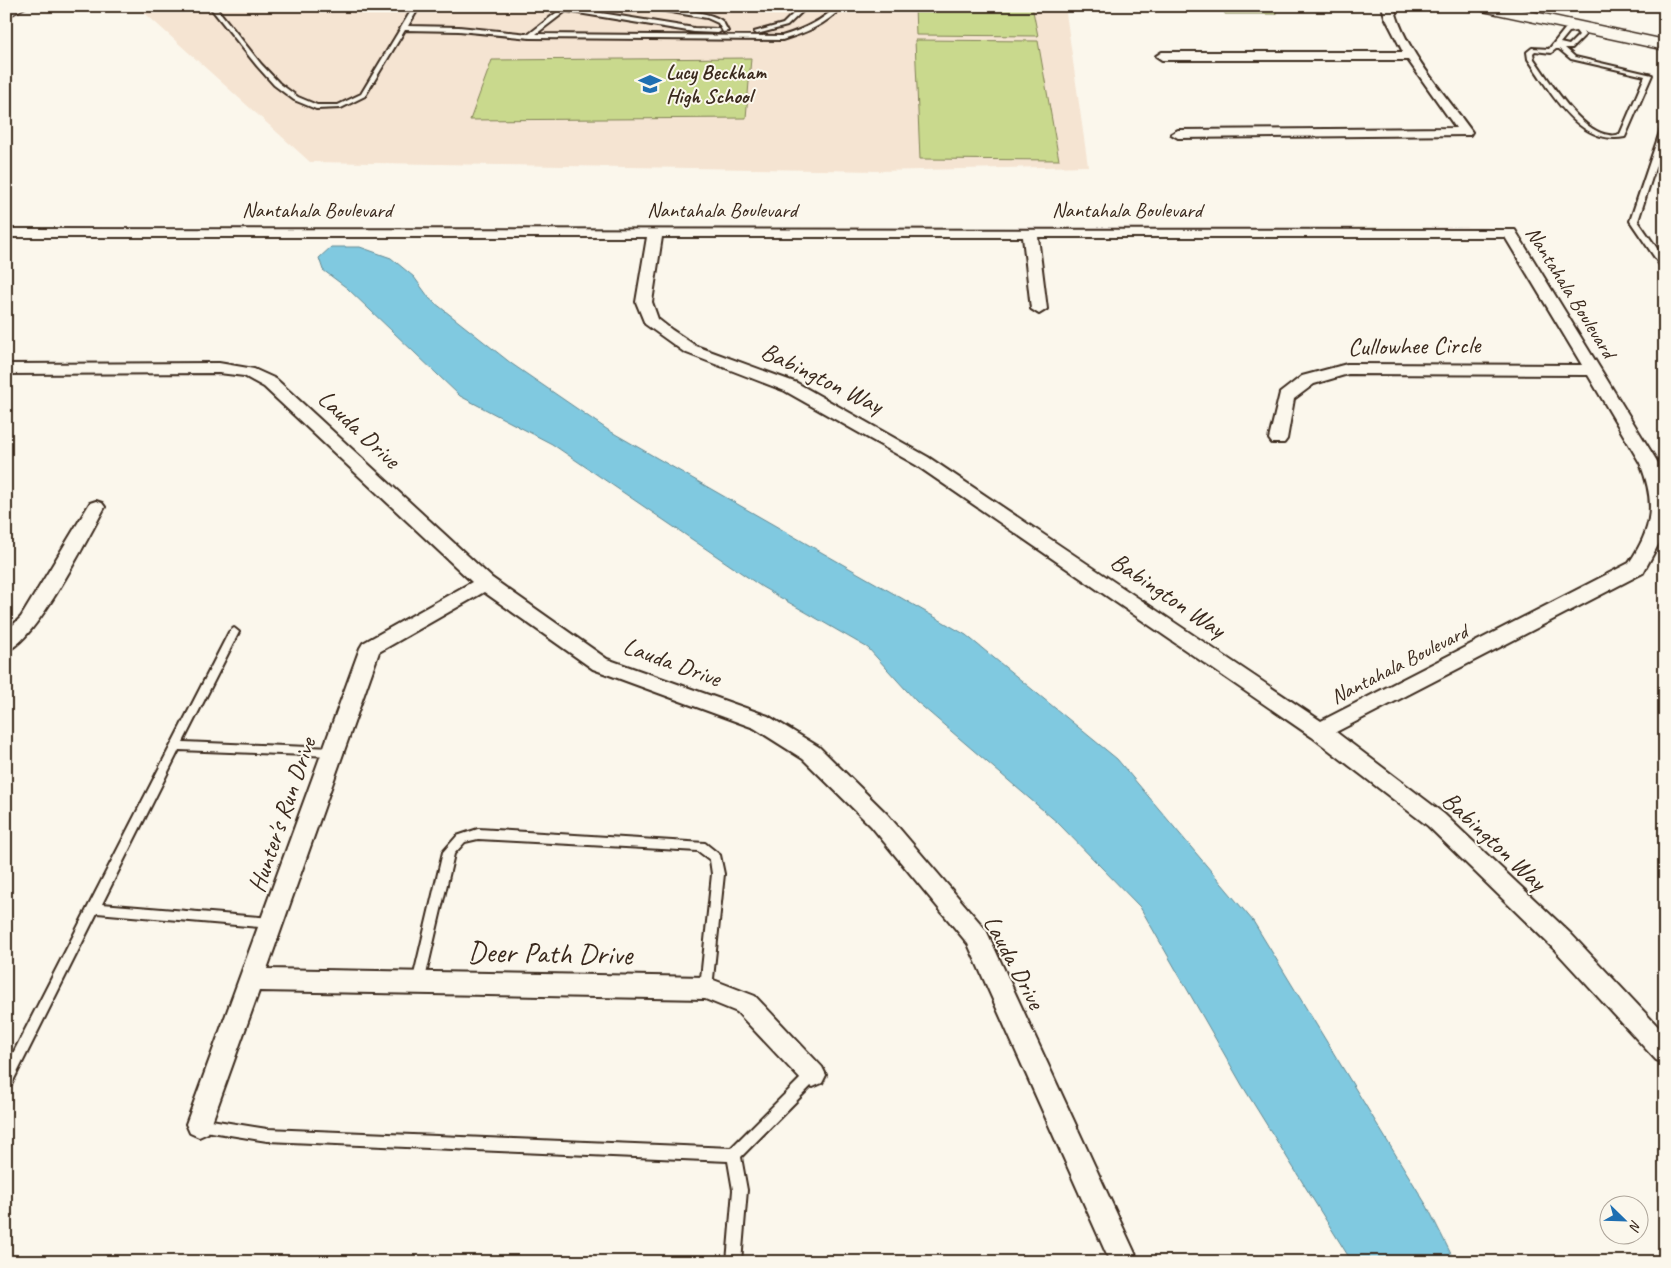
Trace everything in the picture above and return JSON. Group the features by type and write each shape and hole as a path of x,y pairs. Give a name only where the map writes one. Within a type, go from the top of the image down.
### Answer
{"main road":[{"path":"6,13 20,6"},
{"path":"1482,6 1665,45"}],"street":[{"path":"1178,134 1465,132 1412,56 1387,13 1388,6"},
{"path":"1162,56 1412,56"},
{"name":"Nantahala Boulevard","path":"6,233 1510,233 1649,463 1659,486 1658,530 1649,550 1636,568 1320,731"},
{"name":"Babington Way","path":"655,234 644,302 651,321 690,349 791,387 922,461 1320,731 1436,820 1562,941 1665,1052"},
{"path":"1030,234 1040,309"},
{"name":"Lauda Drive","path":"6,369 219,368 248,372 270,383 484,583 600,664 706,704 761,722 811,753 879,820 977,937 1125,1262"},
{"name":"Cullowhee Circle","path":"1278,439 1286,397 1308,380 1347,369 1592,370"},
{"path":"6,644 28,622 96,507"},
{"name":"Hunter's Run Drive","path":"199,1124 370,648 484,583"},
{"name":"Deer Path Drive","path":"252,980 706,988 746,1004 813,1075"}],"lane":[{"path":"212,6 257,65 296,100 311,108 337,108 351,104 363,95 417,6"},
{"path":"638,6 708,16 720,22 725,31"},
{"path":"530,36 567,8 694,30 764,32 785,25 805,6"},
{"path":"404,28 459,29 530,36 782,38 813,28 831,16 840,6"},
{"path":"1579,28 1566,30 1556,44 1561,47 1573,58 1649,75 1623,136 1606,137 1582,126 1531,59 1530,52 1534,49 1551,51 1554,48 1561,47 1570,47 1582,35 1579,28"},
{"path":"1665,126 1661,146 1634,221 1665,266"},
{"path":"6,1081 234,632"},
{"path":"176,746 333,752"},
{"path":"418,983 449,852 461,839 478,834 700,846 716,858 718,874 706,988"},
{"path":"94,908 272,923"},
{"path":"199,1124 267,1135 734,1155 813,1075"},
{"path":"734,1155 740,1190 734,1262"}],"shaded area":[{"name":"Lucy Beckham High School","path":"137,6 1065,6 1088,166 879,171 310,162"}],"green space":[{"path":"915,6 1032,6 1038,36 916,35"},
{"path":"1222,6 1273,6 1277,14 1225,14"},
{"path":"915,40 1038,41 1059,160 920,159"},
{"path":"751,58 746,118 470,120 492,60"}],"water":[{"path":"331,247 360,247 391,258 414,277 430,299 512,364 608,430 966,635 1117,759 1253,921 1427,1206 1455,1262 1352,1262 1242,1085 1140,907 1058,823 916,701 868,648 762,587 552,444 460,396 347,288 323,270 319,258"}],"place":[{"name":"Lucy Beckham High School","path":"650,84"}]}
